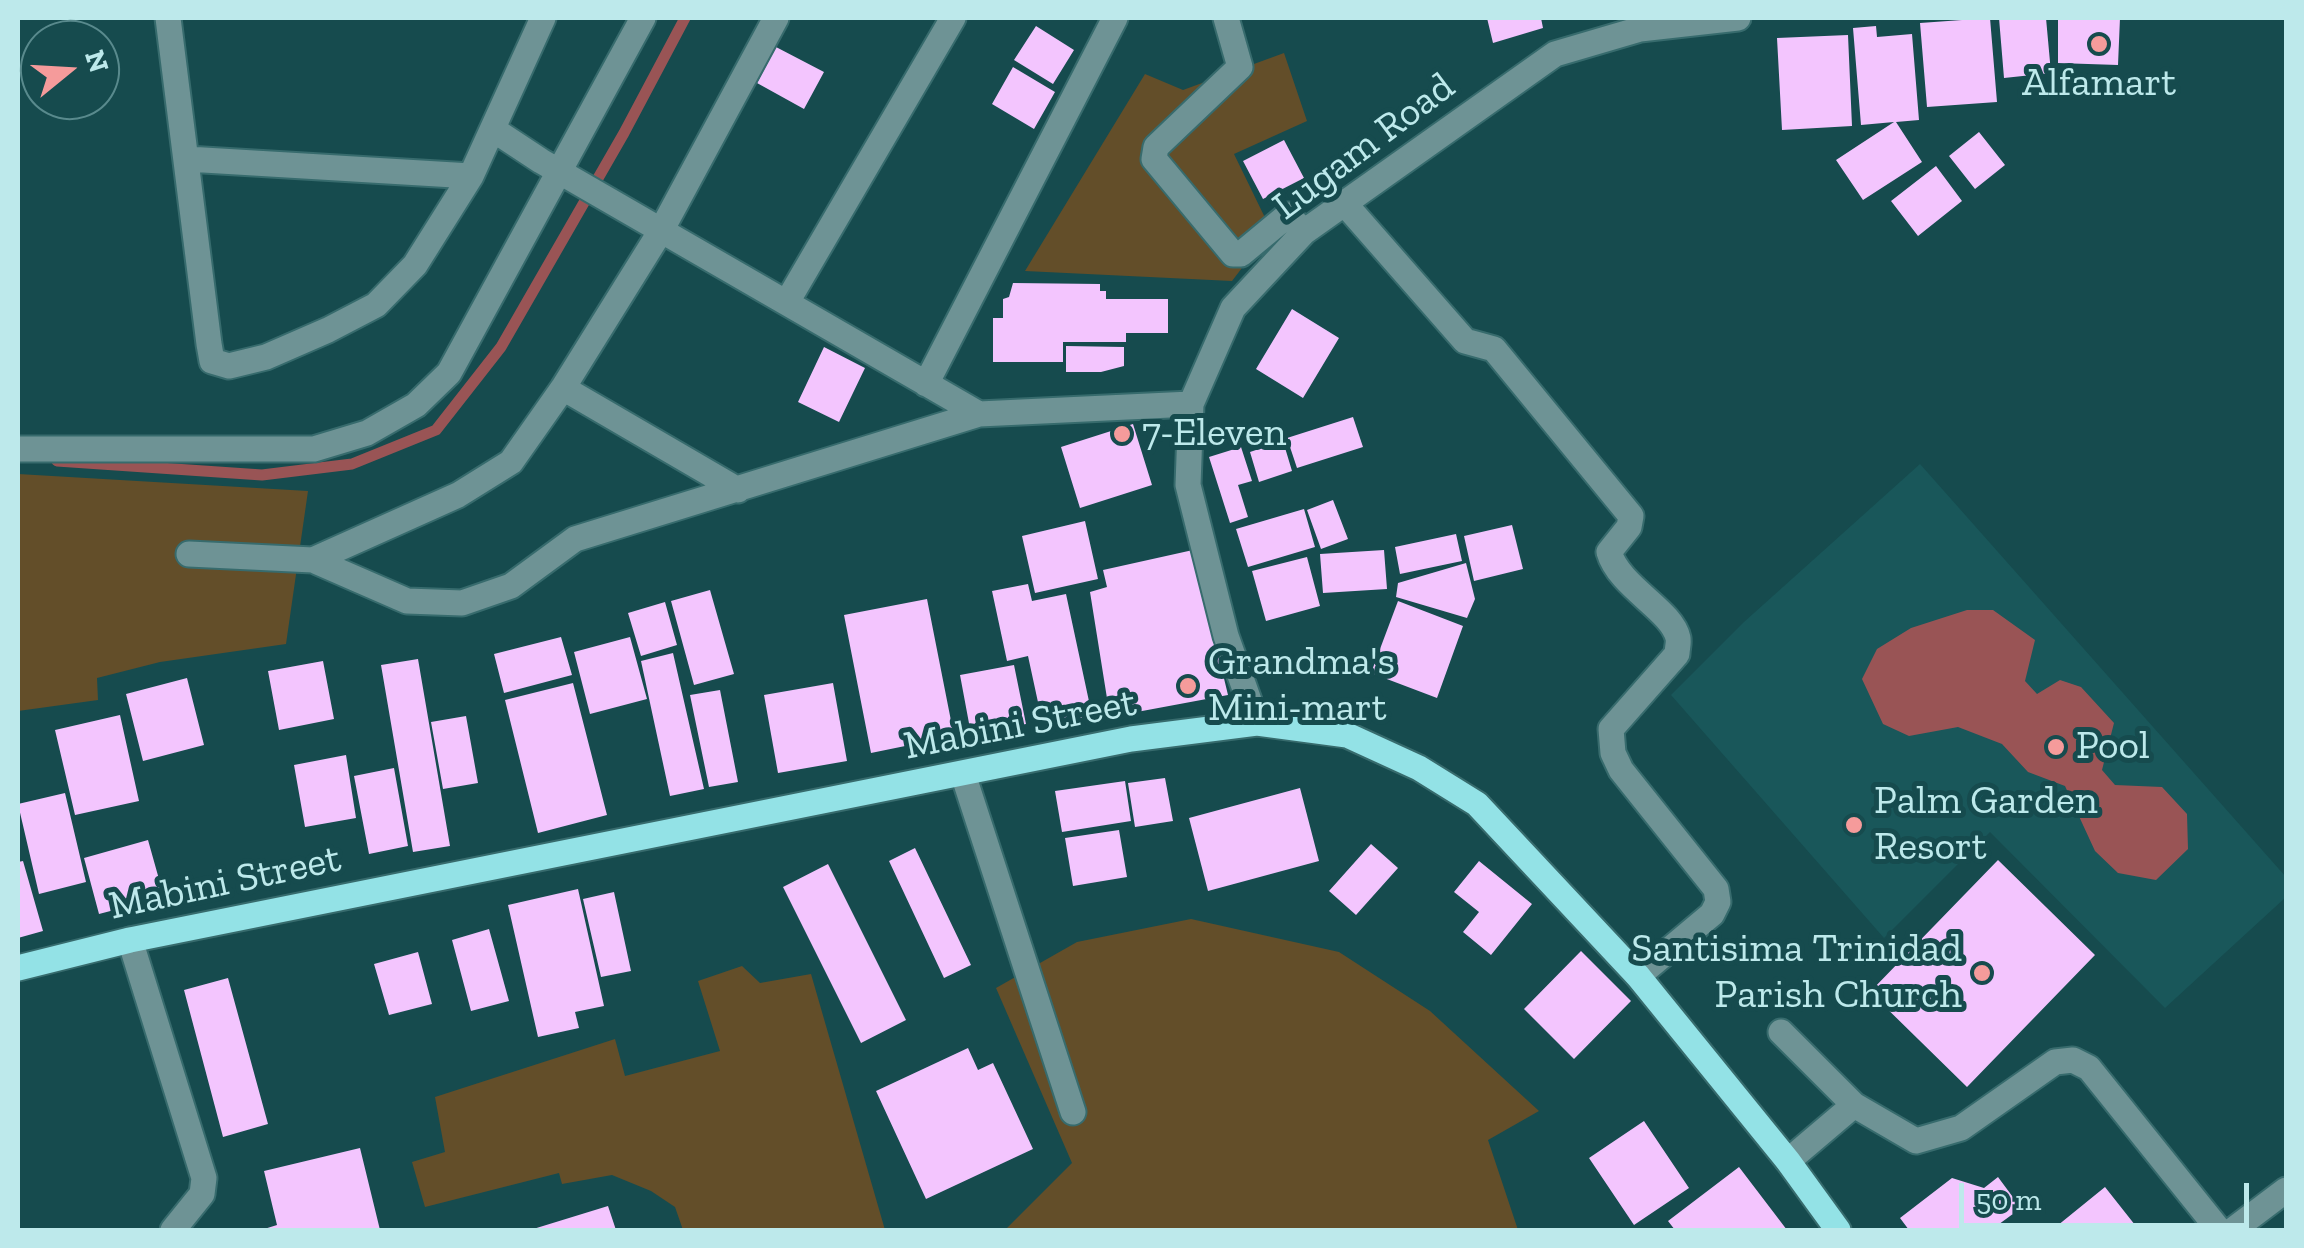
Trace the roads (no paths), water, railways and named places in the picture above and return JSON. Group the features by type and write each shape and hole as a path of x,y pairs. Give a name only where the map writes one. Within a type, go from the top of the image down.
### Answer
{"main road":[{"name":"Mabini Street","path":"18,968 130,940 1131,739 1257,723 1348,736 1420,768 1477,804 1638,976 1788,1161 1838,1230"}],"street":[{"path":"168,18 208,344 212,362 228,366 266,357 376,305 415,266 471,176 543,18"},
{"path":"18,450 314,449 366,433 416,405 449,373 643,18"},
{"path":"312,560 458,494 511,462 564,388 662,228 776,18"},
{"path":"787,302 953,18"},
{"path":"926,384 1115,18"},
{"path":"1226,18 1240,67 1156,148 1154,160 1233,254 1241,254 1288,215 1304,232"},
{"name":"Lugam Road","path":"1257,723 1226,636 1188,485 1191,404 1233,308 1304,232 1554,54 1640,28 1738,18"},
{"path":"494,130 979,414"},
{"path":"187,159 471,176"},
{"path":"1345,204 1466,342 1494,349 1632,516 1629,527 1610,552 1614,567 1670,624 1678,638 1676,654 1611,729 1613,753 1621,770 1716,889 1718,902 1712,914 1638,976"},
{"path":"564,388 738,490"},
{"path":"189,554 312,560 407,601 462,603 511,586 575,540 979,414 1191,404"},
{"path":"963,774 1073,1112"},
{"path":"130,940 204,1178 202,1194 173,1230"},
{"path":"1781,1032 1854,1105 1916,1141 1961,1128 2055,1062 2073,1060 2089,1068 2219,1230"},
{"path":"1788,1161 1854,1105"},
{"path":"2233,1230 2286,1190"}],"waterway":[{"path":"57,461 262,475 352,464 436,430 501,347 685,18"}],"place":[{"name":"Alfamart","path":"2099,44"},
{"name":"7-Eleven","path":"1122,434"},
{"name":"Grandma's Mini-mart","path":"1188,686"},
{"name":"Pool","path":"2056,747"},
{"name":"Palm Garden Resort","path":"1854,825"},
{"name":"Santisima Trinidad Parish Church","path":"1982,973"}]}
